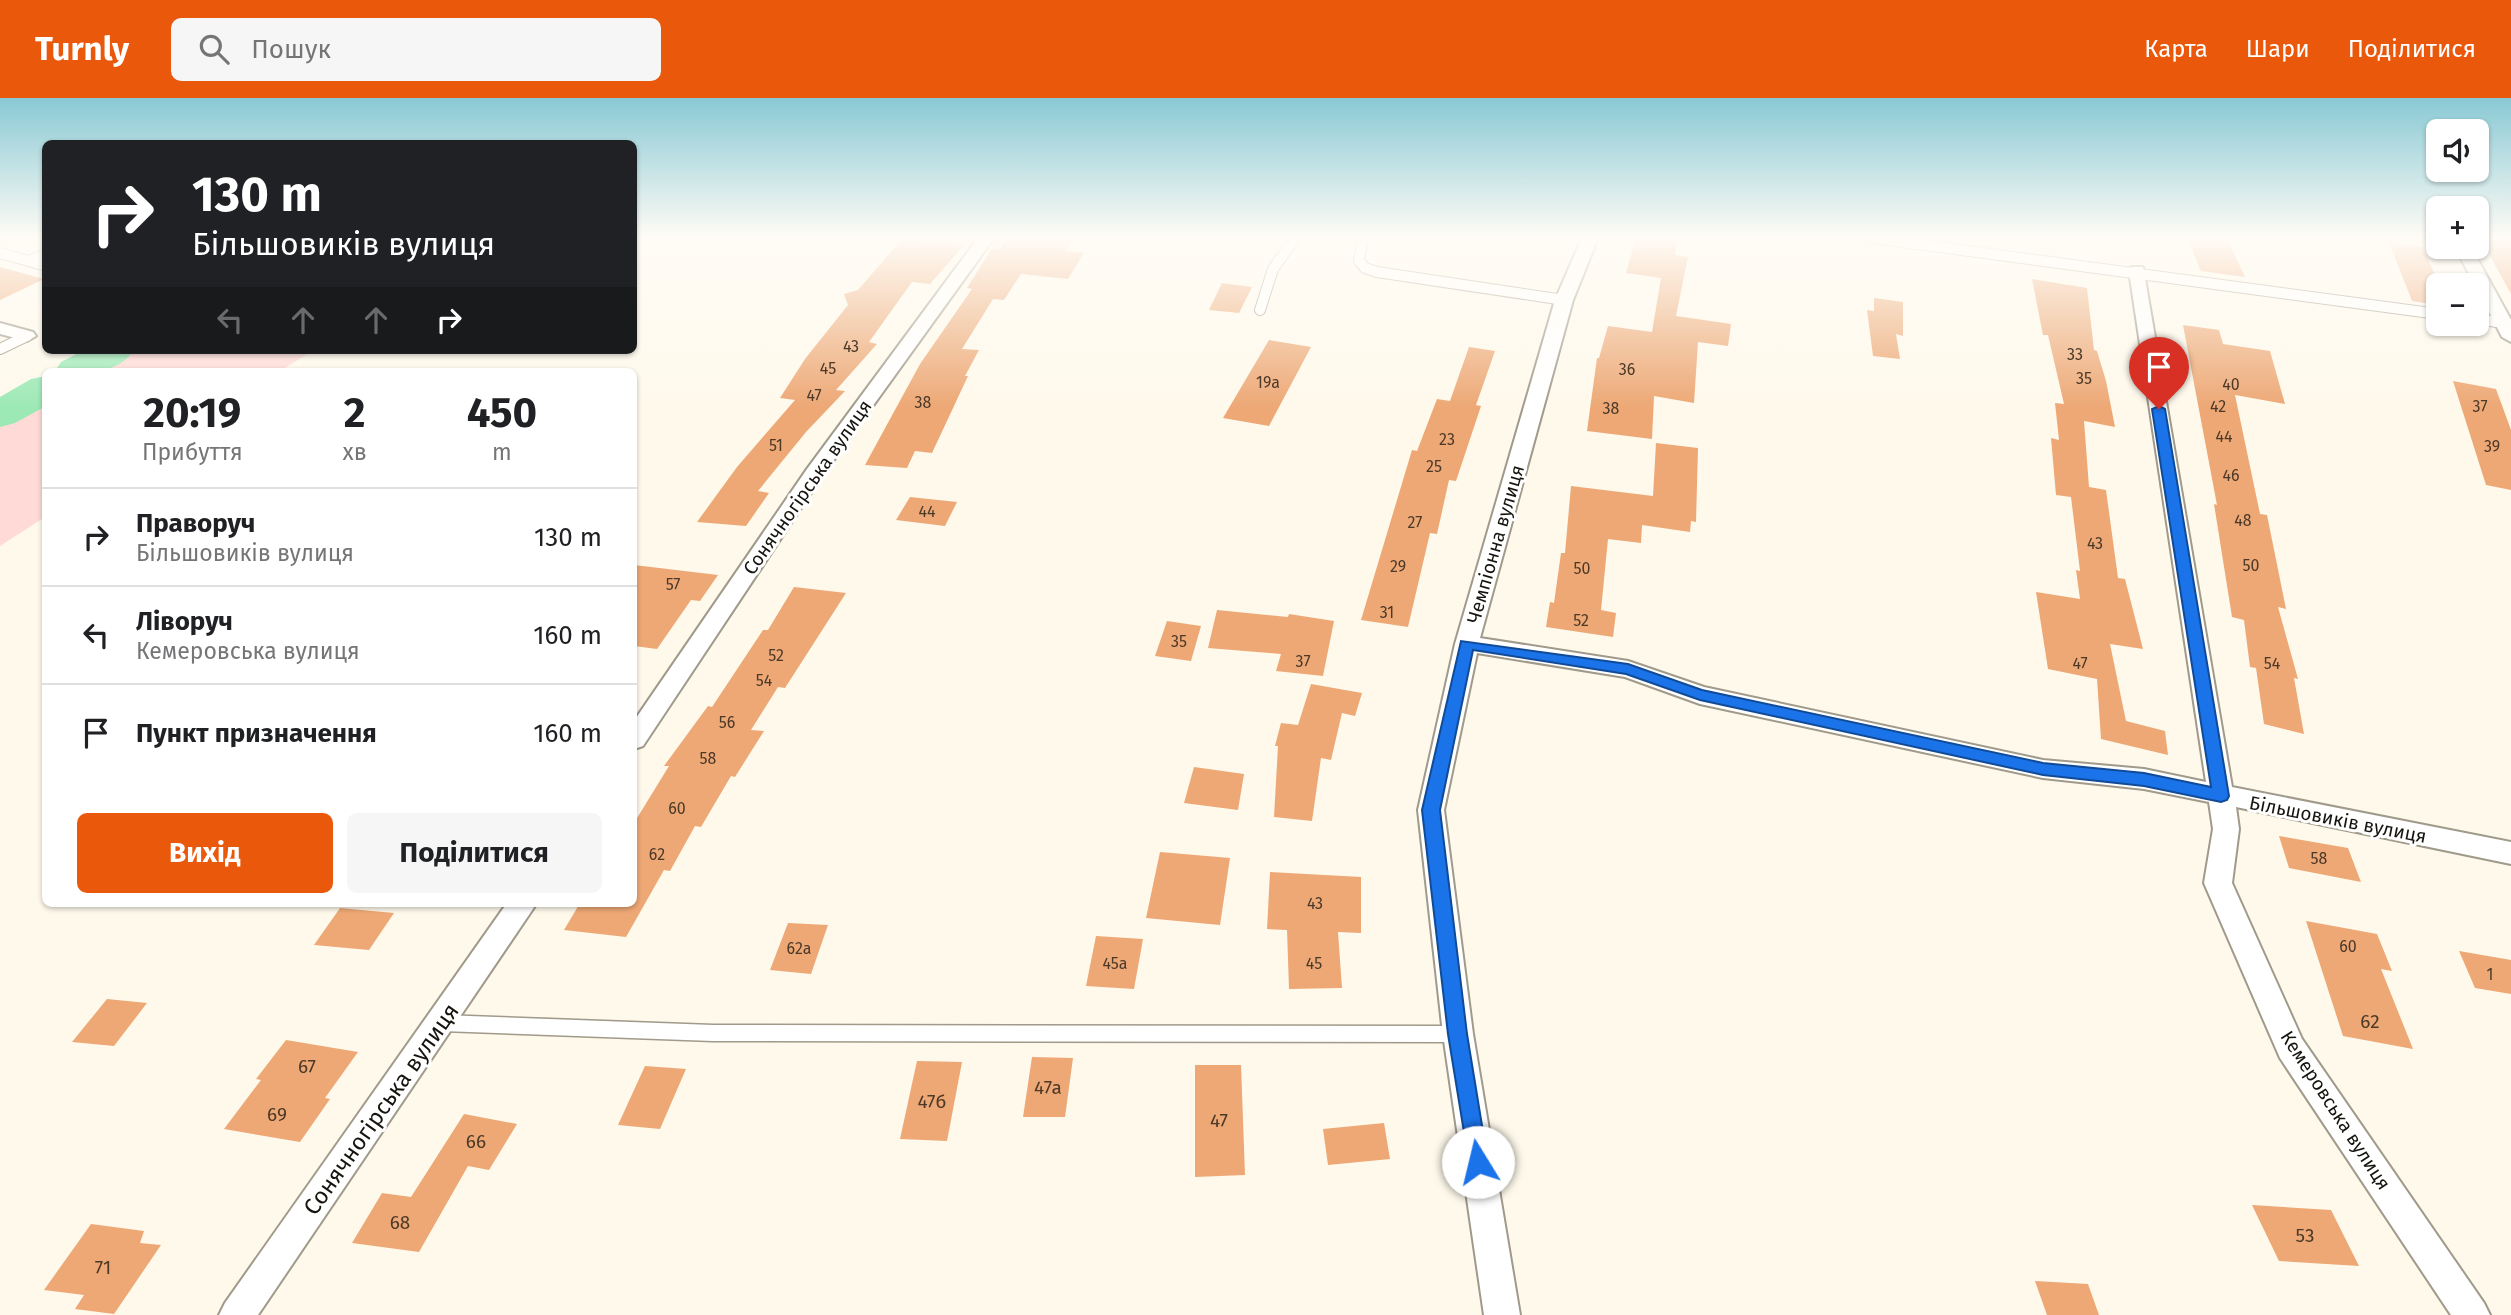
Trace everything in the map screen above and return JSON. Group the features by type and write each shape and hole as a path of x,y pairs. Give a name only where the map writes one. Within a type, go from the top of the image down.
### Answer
{"street":[{"name":"Сонячногірська вулиця","path":"637,736 814,473 944,295"},
{"name":"Чемпіонна вулиця","path":"1502,1315 1458,1034 1431,810 1467,644 1566,295"},
{"name":"Кемеровська вулиця","path":"2141,295 2227,828 2218,883 2291,1048 2472,1315"},
{"path":"2490,295 2509,328"},
{"path":"0,328 27,336"},
{"name":"Більшовиків вулиця","path":"1467,644 1628,669 1700,695 2043,769 2144,779 2509,859"},
{"name":"Сонячногірська вулиця","path":"237,1315 520,907"}],"lane":[{"path":"1260,310 1265,295"},
{"path":"1529,295 1564,300"},
{"path":"2304,295 2426,312"},
{"path":"2489,323 2509,328"},
{"path":"0,349 27,336"},
{"path":"442,1023 713,1033 1458,1034"}],"shaded area":[{"path":"91,354 308,354 285,368 64,368"},
{"path":"42,379 42,519 0,546 0,401"}],"building":[{"path":"844,295 903,295 869,342 877,344 836,390 845,391 806,432 758,491 769,493 746,526 697,522 737,467 795,400 780,398 805,359 848,305"},
{"path":"968,295 1007,295 1004,300 993,299 962,349 979,350 932,453 915,451 907,468 865,465 920,364"},
{"path":"1216,295 1248,295 1239,313 1209,310"},
{"path":"1658,295 1680,295 1676,316 1731,324 1728,346 1698,342 1694,403 1654,396 1652,439 1587,431 1597,358 1608,326 1652,332"},
{"path":"2035,295 2088,295 2094,350 2097,351 2106,381 2115,427 2084,421 2089,487 2106,490 2118,578 2125,579 2143,649 2110,644 2126,721 2165,731 2168,755 2101,739 2097,679 2048,669 2036,592 2080,599 2076,570 2080,571 2071,497 2056,495 2051,438 2059,440 2055,403 2064,404 2048,335 2043,335"},
{"path":"2410,295 2426,295 2426,303 2412,301"},
{"path":"1874,298 1903,302 1903,336 1896,334 1900,359 1873,356 1867,310 1874,311"},
{"path":"2183,325 2219,330 2223,344 2270,351 2285,404 2235,395 2260,514 2267,515 2286,609 2278,607 2298,679 2294,678 2304,734 2264,724 2256,668 2250,667 2244,620 2232,617 2214,504 2217,505"},
{"path":"1269,340 1311,347 1269,426 1223,418"},
{"path":"1469,347 1495,351 1476,405 1481,406 1456,481 1449,480 1437,534 1430,533 1408,627 1361,620 1412,450 1417,451 1437,399 1450,401"},
{"path":"2453,381 2496,389 2511,430 2511,490 2486,485"},
{"path":"1656,443 1698,448 1696,522 1691,521 1690,532 1642,525 1641,543 1608,539 1601,610 1616,613 1613,637 1546,627 1550,602 1554,603 1561,553 1565,553 1571,486 1653,496"},
{"path":"910,497 957,502 945,526 896,520"},
{"path":"637,565 718,575 700,601 691,600 657,649 637,646"},
{"path":"794,587 846,593 785,688 778,687 751,730 764,731 735,777 731,776 701,827 695,826 670,871 664,870 626,937 564,930 578,907 637,907 637,818 669,766 664,766 708,706 712,707 763,630 768,630"},
{"path":"1217,610 1288,617 1289,614 1334,621 1323,676 1276,671 1281,654 1208,648"},
{"path":"1167,621 1201,626 1191,661 1155,656"},
{"path":"1311,684 1362,693 1355,716 1342,713 1331,760 1321,758 1312,821 1274,817 1278,746 1275,746 1281,723 1298,725"},
{"path":"1194,767 1244,774 1238,810 1184,803"},
{"path":"2279,836 2348,848 2361,882 2289,868"},
{"path":"1160,852 1230,858 1220,925 1146,918"},
{"path":"1270,872 1361,877 1361,933 1338,932 1342,988 1289,989 1287,930 1267,929"},
{"path":"340,908 394,913 369,950 314,945"},
{"path":"2306,921 2377,934 2392,971 2381,969 2413,1049 2343,1036"},
{"path":"788,923 828,925 811,974 770,970"},
{"path":"1096,936 1143,939 1134,989 1086,986"},
{"path":"2459,951 2511,960 2511,994 2475,988"},
{"path":"107,999 147,1003 114,1046 72,1042"},
{"path":"286,1040 358,1052 325,1098 330,1099 300,1142 224,1129 261,1080 256,1079"},
{"path":"1032,1057 1073,1058 1065,1117 1023,1117"},
{"path":"917,1061 962,1062 947,1141 900,1139"},
{"path":"1195,1065 1241,1065 1245,1175 1195,1177"},
{"path":"645,1066 686,1069 660,1129 618,1125"},
{"path":"464,1114 517,1124 489,1170 468,1166 419,1252 352,1243 382,1193 411,1197"},
{"path":"1384,1123 1390,1159 1328,1165 1323,1129"},
{"path":"2252,1205 2331,1210 2359,1266 2279,1261"},
{"path":"91,1224 144,1231 140,1243 161,1245 114,1314 75,1309 84,1295 44,1290"},
{"path":"2035,1281 2088,1284 2099,1315 2047,1315"}],"waterway":[{"path":"81,368 107,354"},
{"path":"0,414 42,390"}],"route":[{"path":"1478,1162 1458,1034 1431,810 1467,644 1628,669 1700,695 2043,769 2144,779 2221,796 2159,409"}]}
